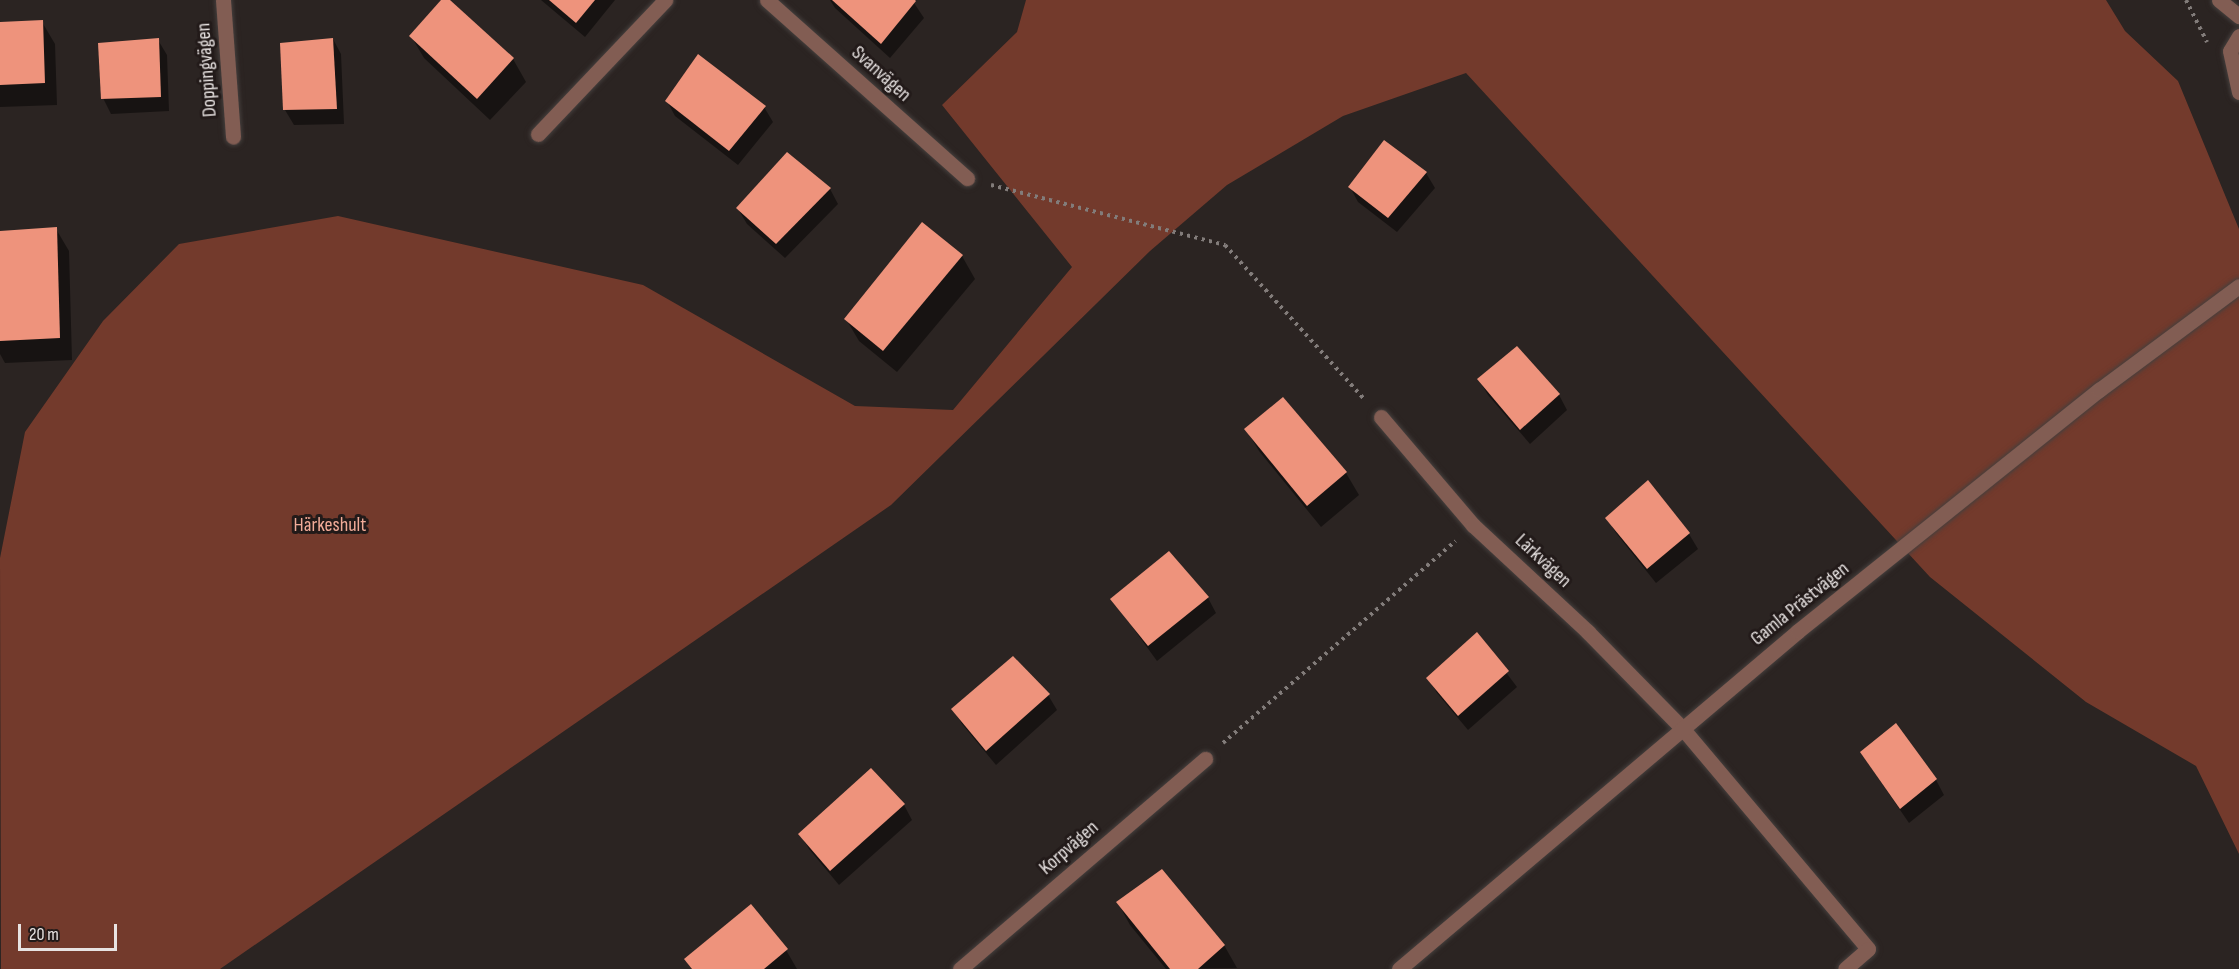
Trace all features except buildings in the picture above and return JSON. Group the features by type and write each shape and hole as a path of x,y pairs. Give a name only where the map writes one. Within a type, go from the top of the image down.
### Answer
{"street":[{"name":"Doppingvägen","path":"223,0 232,137"},
{"path":"538,134 665,0"},
{"name":"Svanvägen","path":"767,0 967,178"},
{"path":"2219,0 2239,16"},
{"path":"2239,36 2230,51 2239,92"},
{"name":"Gamla Prästvägen","path":"1399,969 1798,631 2099,390 2239,286"},
{"name":"Lärkvägen","path":"1381,417 1473,525 1588,632 1683,729 1868,949 1845,969"},
{"name":"Korpvägen","path":"960,969 1205,759"}],"path":[{"path":"967,178 1225,245 1381,417"},
{"path":"1205,759 1473,525"}],"green space":[{"name":"Härkeshult","path":"1026,0 2106,0 2125,31 2178,81 2239,229 2239,854 2196,766 2086,702 1930,577 1466,73 1343,116 1227,185 1150,251 891,505 220,969 1,969 0,558 25,432 103,321 179,244 338,216 643,285 855,406 953,410 1072,267 942,105 1017,32"}]}
